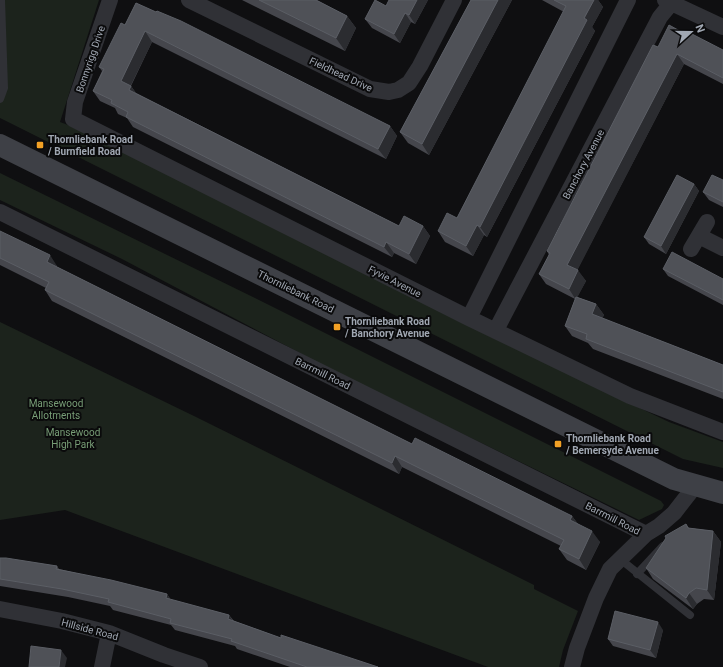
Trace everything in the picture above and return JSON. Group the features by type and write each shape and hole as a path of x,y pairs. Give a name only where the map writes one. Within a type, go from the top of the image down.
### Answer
{"main road":[{"name":"Thornliebank Road","path":"0,145 674,479 694,486 723,492"}],"street":[{"name":"Bonnyrigg Drive","path":"73,119 75,102 110,0"},
{"name":"Fieldhead Drive","path":"189,0 370,89 389,92 398,90 409,83 420,66 454,0"},
{"path":"469,318 628,0"},
{"path":"670,1 723,27"},
{"name":"Banchory Avenue","path":"496,330 660,17 670,1"},
{"name":"Fyvie Avenue","path":"73,119 469,318 630,396 723,432"},
{"name":"Barrmill Road","path":"0,212 646,534"},
{"path":"707,222 695,242 723,248"},
{"path":"572,667 577,648 596,596 610,570 646,534 659,526 674,513 694,486"},
{"name":"Hillside Road","path":"0,609 62,621 109,633 164,655 200,667"},
{"path":"102,667 109,633"}],"lane":[{"path":"0,99 4,88 2,0"},
{"path":"637,574 660,549 670,541"},
{"path":"620,559 690,615"}],"green space":[{"path":"0,0 99,0 60,122 79,129 481,332 669,422 723,442 723,468 683,459 0,118"},
{"path":"0,173 267,304 661,501 664,505 662,509 639,520 336,372 122,259 0,200"},
{"name":"Mansewood High Park","path":"0,322 194,416 534,585 534,589 578,611 563,650 559,667 488,667 65,510 0,520"}],"building":[{"path":"259,0 316,0 347,16 336,38"},
{"path":"375,0 386,6 389,0 417,0 409,15 405,13 394,34 365,19"},
{"path":"471,0 498,0 422,144 400,132"},
{"path":"554,0 594,0 584,18 587,20 480,227 477,225 466,246 438,231 447,213 457,218 566,6"},
{"path":"136,3 181,21 390,126 378,149 145,31 121,81 131,86 129,90 399,226 404,216 423,226 409,254 386,242 384,247 126,117 128,112 111,103 112,100 93,91 104,69 99,67 121,23 125,25"},
{"path":"669,25 689,36 690,33 723,50 723,78 677,54 567,265 578,270 569,289 539,274 550,253 547,251 653,45 658,47"},
{"path":"677,175 694,184 661,246 644,237"},
{"path":"712,175 723,180 723,202 703,192"},
{"path":"0,231 50,255 47,262 412,444 415,438 572,516 570,520 592,531 579,559 559,549 564,540 395,456 392,463 45,290 49,282 0,258"},
{"path":"672,252 723,279 723,300 663,269"},
{"path":"576,297 596,304 592,314 723,365 723,392 586,339 587,334 565,326"},
{"path":"686,524 688,528 713,531 707,590 696,588 689,593 686,598 646,568 666,538 665,536"},
{"path":"0,558 57,566 56,569 111,580 167,594 166,598 229,615 228,619 281,638 281,635 378,667 307,667 231,641 232,639 170,623 171,619 108,602 109,599 62,589 0,579"},
{"path":"615,611 658,622 650,650 608,639"},
{"path":"31,646 61,650 59,667 29,667"}],"place":[{"name":"Thornliebank Road / Burnfield Road","path":"40,145"},
{"name":"Thornliebank Road / Banchory Avenue","path":"337,327"},
{"name":"Thornliebank Road / Bemersyde Avenue","path":"558,444"}],"park label":[{"name":"Mansewood Allotments","path":"56,408"}]}
